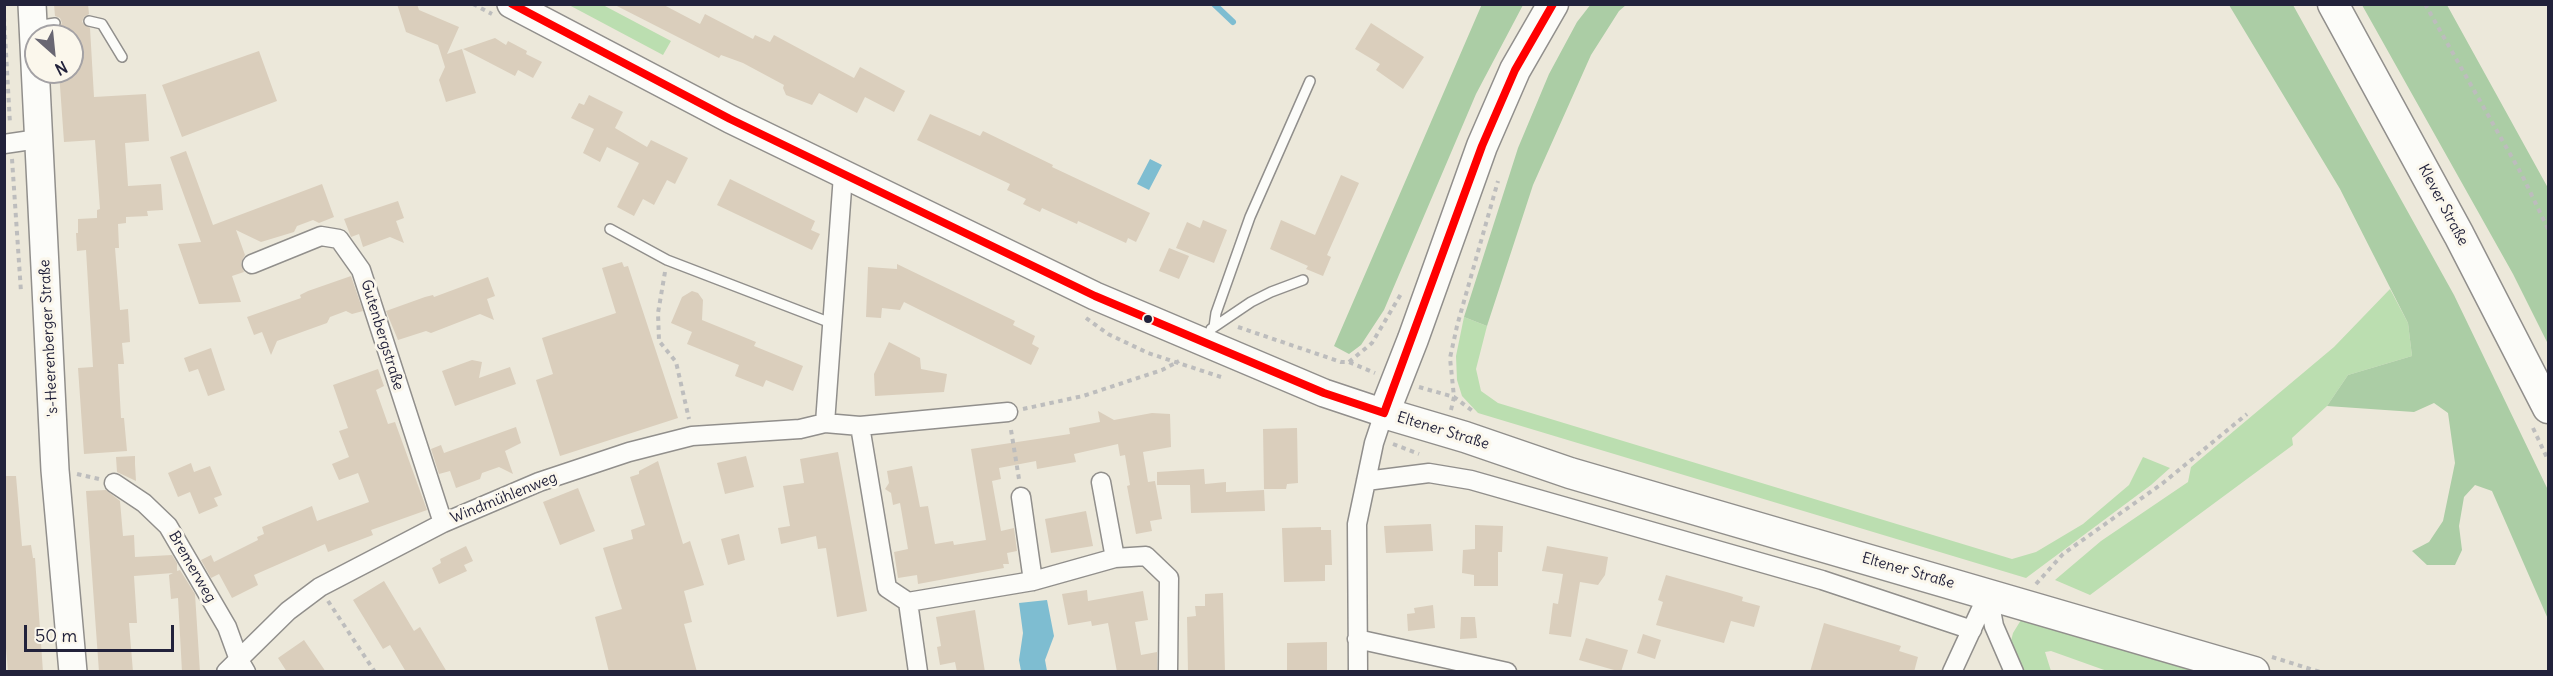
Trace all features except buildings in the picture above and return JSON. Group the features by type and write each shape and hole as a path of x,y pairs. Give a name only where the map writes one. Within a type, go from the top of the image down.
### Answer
{"main road":[{"name":"Eltener Straße","path":"511,4 730,119 1095,296 1206,337 1324,393 1445,430 1570,473 2254,672"},
{"path":"1384,413 1482,146 1515,70 1553,4"},
{"name":"Klever Straße","path":"2333,4 2459,235 2548,408"},
{"name":"'s-Heerenberger Straße","path":"40,18 38,139 55,470 73,672"}],"street":[{"path":"4,144 38,139"},
{"path":"825,423 843,175"},
{"name":"Gutenbergstraße","path":"252,264 321,236 339,240 361,270 442,523"},
{"name":"Windmühlenweg","path":"237,668 288,611 320,587 442,523 539,482 629,452 692,436 800,429 825,423 860,426 1008,412"},
{"path":"1358,672 1357,524 1384,413"},
{"path":"860,426 887,588 908,602 1033,581 1115,558 1146,556 1169,578 1168,672"},
{"path":"1366,481 1429,473 1471,480 1822,580 1972,630"},
{"path":"1101,482 1115,558"},
{"name":"Bremerweg","path":"114,483 144,503 168,526 227,627 237,668"},
{"path":"1022,497 1033,581"},
{"path":"1952,672 1988,594"},
{"path":"1988,594 1994,626 2014,672"},
{"path":"908,602 918,672"},
{"path":"1357,639 1507,672"}],"lane":[{"path":"89,21 102,24 122,57"},
{"path":"1206,337 1250,217 1310,81"},
{"path":"610,229 667,260 831,323"},
{"path":"1206,337 1261,297 1303,280"}],"path":[{"path":"2425,4 2522,175 2548,229"},
{"path":"1454,397 1450,358 1456,326 1501,172"},
{"path":"667,260 658,313 659,341 676,362 692,436"},
{"path":"1022,497 1008,412 1083,396 1162,370 1206,337"},
{"path":"2022,603 2033,587 2063,554 2163,483 2247,414"},
{"path":"55,470 114,483"},
{"path":"320,587 375,672"}],"green space":[{"path":"1482,4 1523,5 1476,94 1384,310 1361,345 1349,354 1334,346"},
{"path":"1591,4 1626,5 1619,11 1591,55 1533,185 1487,326 1464,317 1518,148 1549,74 1577,22"},
{"path":"569,5 603,5 671,41 663,55"},
{"path":"2229,5 2293,5 2454,295 2548,490 2548,619 2492,491 2475,485 2464,497 2459,526 2462,550 2455,565 2427,565 2412,551 2429,542 2443,521 2455,463 2448,413 2434,403 2414,412 2327,406 2348,375 2412,356 2408,323 2340,189"},
{"path":"2362,5 2447,5 2548,188 2548,344 2513,274"},
{"path":"2390,289 2408,323 2412,356 2348,375 2327,406 2292,438 2293,445 2090,595 2055,580 2101,541 2188,482 2191,467 2334,347"},
{"path":"1464,317 1487,326 1476,369 1481,391 1498,403 2012,559 2036,552 2083,524 2129,485 2143,457 2170,468 2151,485 2026,578 1478,413 1462,396 1457,380 1456,356"},
{"path":"2021,620 2211,671 2107,671 2051,651 2045,652 2051,671 2024,671 2011,641"}],"water":[{"path":"1150,159 1162,165 1149,190 1137,184"},
{"path":"1047,600 1054,636 1045,660 1047,671 1021,671 1019,660 1023,633 1019,603"}],"waterway":[{"path":"1214,4 1233,22"}],"transit line":[{"path":"512,4 730,119 1095,296 1324,393 1384,413"},
{"path":"1384,413 1482,146 1515,70 1553,4"}]}
